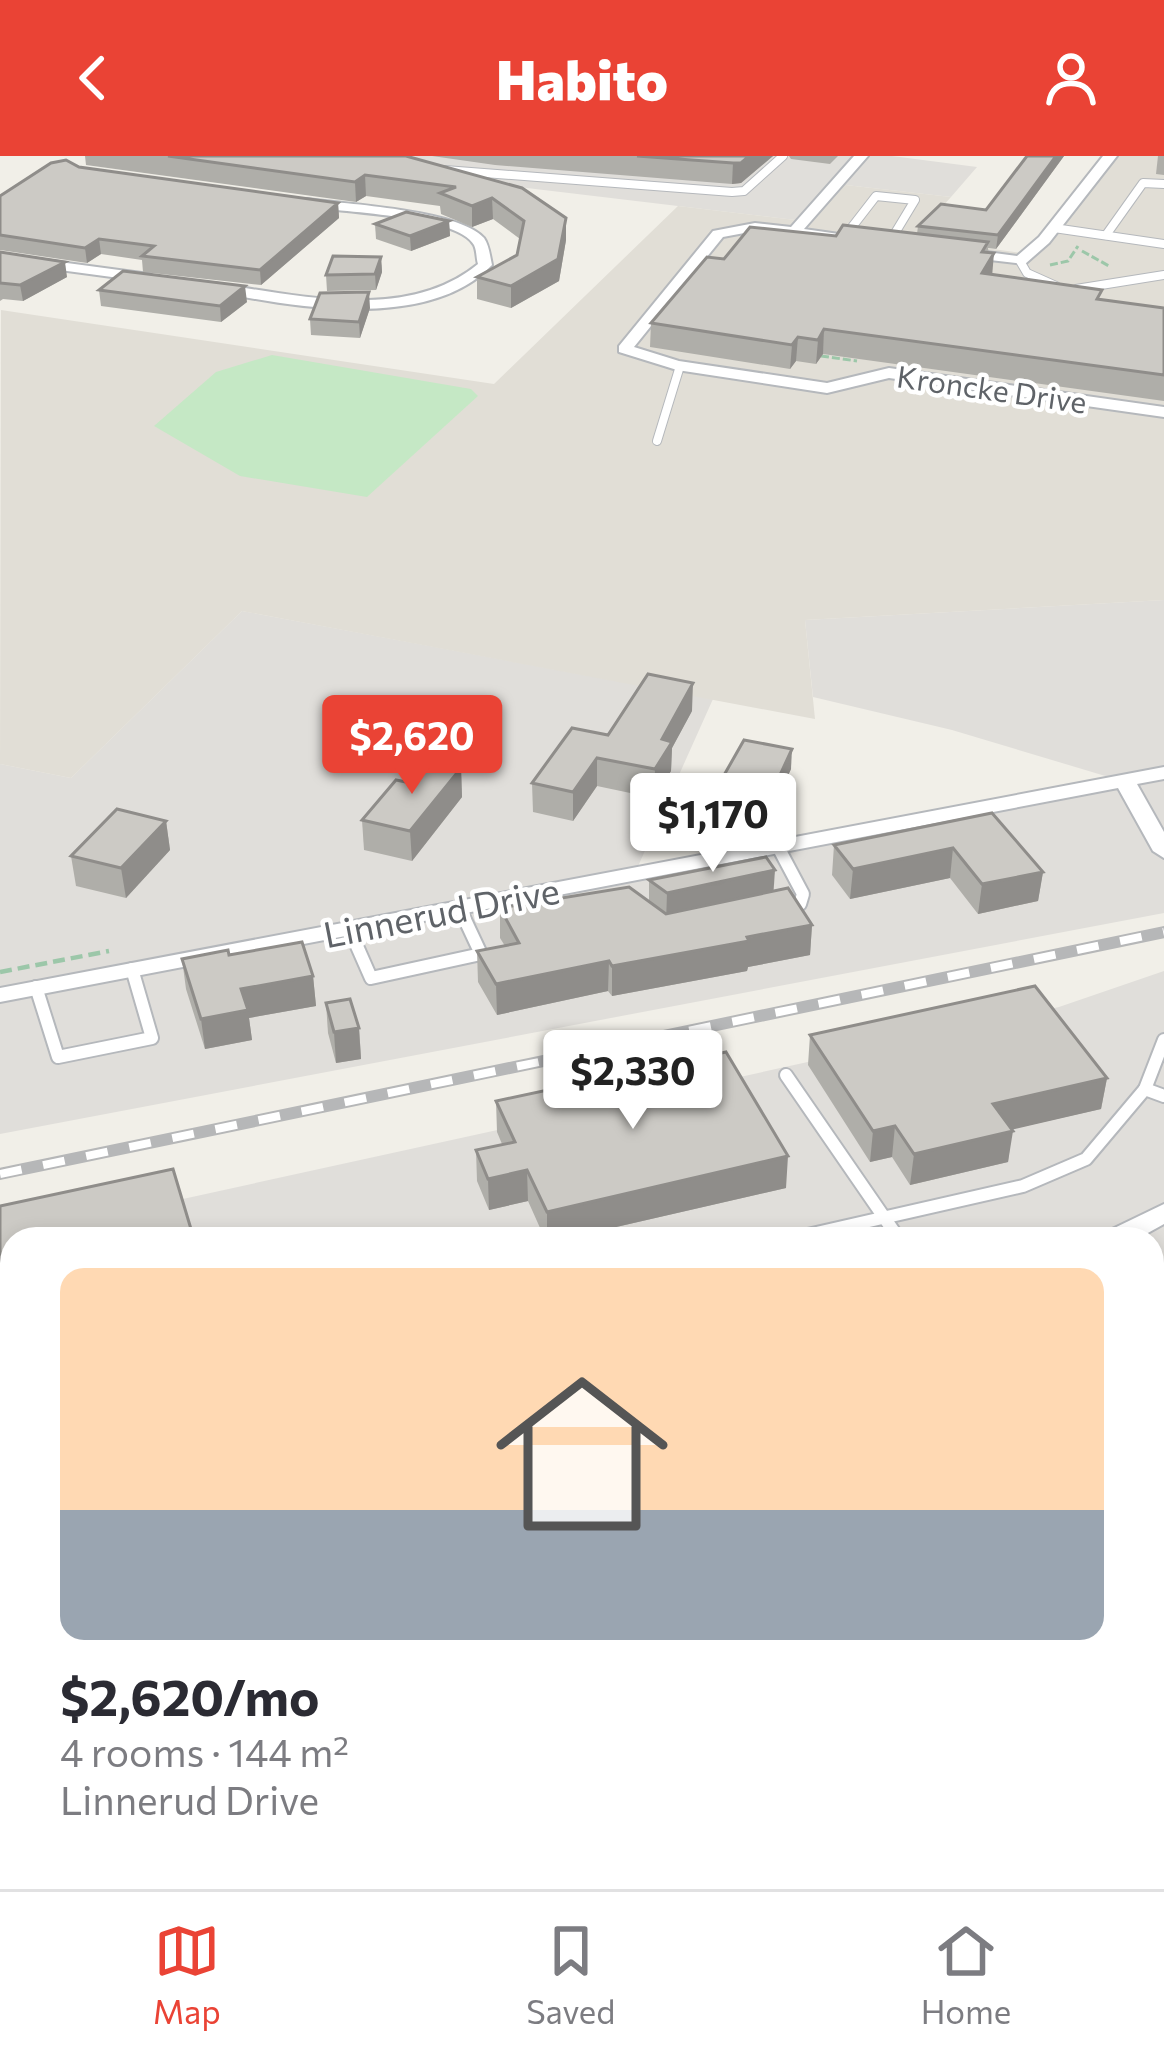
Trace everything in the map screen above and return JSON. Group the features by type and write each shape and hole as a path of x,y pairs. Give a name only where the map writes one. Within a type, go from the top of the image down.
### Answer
{"street":[{"path":"795,232 861,156"},
{"path":"948,251 1020,261 1054,228 1110,156"},
{"path":"188,284 322,302 396,302 457,286 485,265 480,242 448,224 284,200"},
{"name":"Kroncke Drive","path":"908,246 734,227 718,234 624,347 680,366 827,388 868,374 900,374 1164,412"},
{"path":"0,258 165,280"},
{"name":"Linnerud Drive","path":"0,994 459,907 624,888 777,845 1164,773"},
{"path":"1126,782 1164,850"}],"lane":[{"path":"422,168 732,192 744,191 783,156"},
{"path":"1106,236 1143,183 1164,184"},
{"path":"843,238 876,196 915,200 888,244"},
{"path":"1054,228 1164,244"},
{"path":"1020,261 1032,277 1066,288 1096,288 1164,275"},
{"path":"657,441 680,366"},
{"path":"773,914 800,904 803,894 777,845"},
{"path":"349,928 371,978 481,954 459,907"},
{"path":"36,987 58,1057 152,1038 132,969"},
{"path":"842,1227 1023,1186 1086,1160 1145,1089 1164,1040"},
{"path":"786,1075 892,1227"},
{"path":"1145,1089 1164,1096"}],"path":[{"path":"1020,261 1066,262 1088,233"},
{"path":"812,373 823,356 874,363"}],"shaded area":[{"path":"260,156 892,156 977,167 951,197 837,184 804,221"},
{"path":"1110,156 1164,156 1164,600 805,620 815,719 242,611 71,778 0,764 1,310 494,384 678,206 804,221 837,184 951,197 914,238 1028,254"},
{"path":"1164,600 1164,913 0,1134 0,764 71,778 242,611 713,699 635,873 1122,781 952,730 813,697 805,620"},
{"path":"1164,971 1164,1227 55,1227 1059,1007"}],"green space":[{"path":"272,355 471,389 478,396 367,497 240,476 154,426 216,372"}],"building":[{"path":"168,156 406,156 522,188 566,218 558,259 511,286 477,277 517,255 524,221 492,198 472,206 440,193 456,187 365,175 355,182"},
{"path":"637,156 749,156 733,163"},
{"path":"1027,156 1056,156 998,235 918,226 941,204 986,210"},
{"path":"66,160 79,167 338,203 260,270 142,256 154,246 99,239 85,248 0,235 0,196 51,163"},
{"path":"406,212 449,221 410,236 375,224"},
{"path":"843,225 988,242 982,252 994,253 982,273 1102,290 1097,299 1164,308 1164,375 824,329 818,340 798,337 792,345 651,323 707,257 724,259 750,227 836,236"},
{"path":"0,252 65,262 20,285 0,283"},
{"path":"333,256 381,257 375,274 326,275"},
{"path":"123,271 245,286 220,306 99,290"},
{"path":"369,292 359,322 310,319 320,293"},
{"path":"648,674 693,683 662,739 672,742 655,769 597,758 573,792 532,783 572,728 608,735"},
{"path":"744,740 792,749 768,801 715,791"},
{"path":"429,761 461,768 410,831 362,820 396,780 411,783"},
{"path":"117,809 166,821 121,868 71,856"},
{"path":"992,813 1043,872 982,884 953,848 853,869 834,845"},
{"path":"766,857 775,870 667,893 649,880"},
{"path":"629,887 666,914 788,888 812,925 747,937 749,941 612,966 609,961 496,984 477,951 519,943 500,908"},
{"path":"302,942 313,976 241,989 248,1010 201,1019 182,959"},
{"path":"1035,986 1107,1078 993,1104 1013,1131 914,1154 895,1126 873,1131 810,1035"},
{"path":"350,999 359,1028 334,1032 326,1003"},
{"path":"726,1052 788,1156 547,1212 527,1170 488,1179 476,1150 515,1142 496,1101"},
{"path":"173,1169 190,1227 0,1227 0,1206"}],"railway":[{"path":"0,1174 1164,932"}]}
